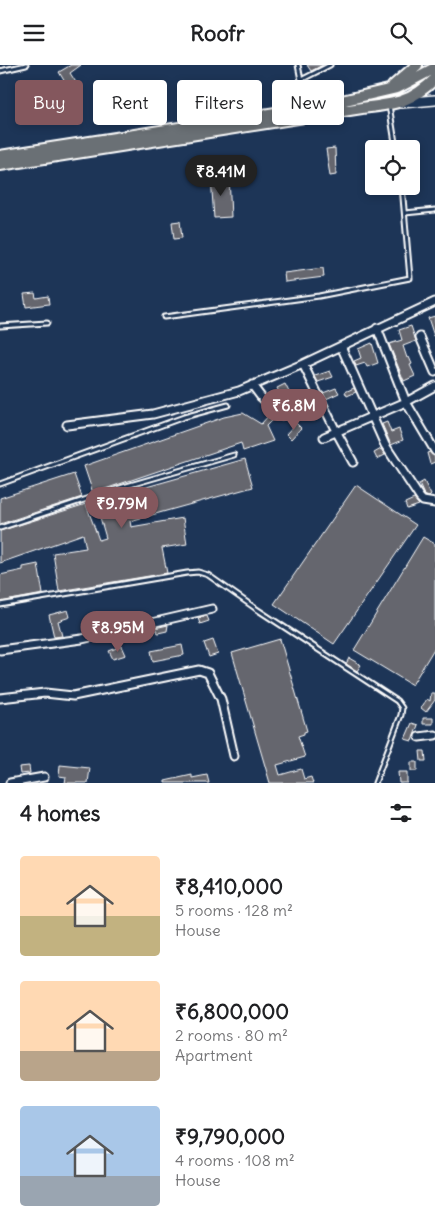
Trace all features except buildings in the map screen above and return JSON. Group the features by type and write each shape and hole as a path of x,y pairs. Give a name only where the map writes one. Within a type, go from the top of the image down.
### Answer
{"main road":[{"path":"383,91 404,77 416,65"},
{"path":"344,100 397,88 435,69"},
{"path":"0,165 393,104 415,95 435,79"},
{"path":"0,155 272,113"}],"street":[{"path":"393,104 435,100"},
{"path":"67,425 153,414 219,397 303,363 435,302"},
{"path":"377,328 406,402 435,451"},
{"path":"420,337 435,373"},
{"path":"341,345 385,445 420,498 423,501 435,503"},
{"path":"303,363 353,462"},
{"path":"252,385 261,397 281,415"},
{"path":"324,437 372,418 435,386"},
{"path":"0,650 82,639 212,609"},
{"path":"0,698 45,693 73,696 199,670 204,671 208,673 221,699 234,756"},
{"path":"419,737 435,735"},
{"path":"10,783 44,777"}],"lane":[{"path":"0,71 26,65"},
{"path":"298,65 301,80 330,65"},
{"path":"393,104 395,140"},
{"path":"164,317 319,296 410,278 403,195"},
{"path":"405,213 435,210"},
{"path":"0,327 48,323"},
{"path":"0,483 184,417 228,405"},
{"path":"0,528 123,487 234,455"},
{"path":"0,605 188,573 198,572 208,575 397,701 402,707 401,715 375,783"}]}
